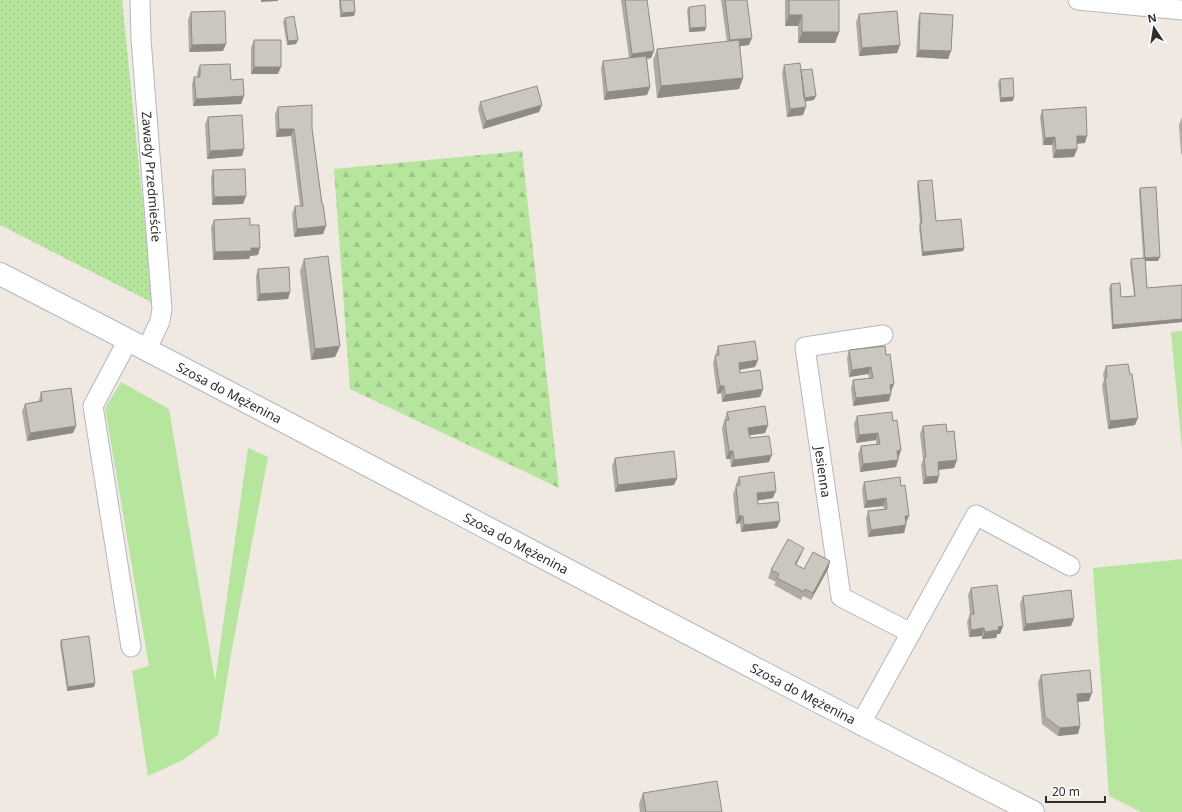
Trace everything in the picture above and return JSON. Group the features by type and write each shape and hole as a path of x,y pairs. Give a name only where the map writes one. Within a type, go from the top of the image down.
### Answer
{"main road":[{"name":"Szosa do Mężenina","path":"0,274 147,349 860,725 1033,812"}],"street":[{"name":"Zawady Przedmieście","path":"140,0 141,39 162,309 160,322 147,349"},
{"path":"1078,0 1182,10"},
{"name":"Jesienna","path":"883,335 806,347 841,597 911,633"},
{"path":"128,340 93,406 132,646"},
{"path":"860,725 976,515 1070,566"}],"green space":[{"path":"0,0 122,0 153,303 0,225"},
{"path":"522,151 559,488 350,389 334,169"},
{"path":"1182,331 1182,449 1171,332"},
{"path":"121,382 169,409 215,681 248,448 268,457 231,654 218,735 183,760 148,776 132,671 149,666 105,408"},
{"path":"1182,559 1182,812 1141,812 1109,796 1093,568"}],"building":[{"path":"340,0 354,0 355,12 342,13"},
{"path":"625,0 647,0 654,51 632,54"},
{"path":"725,0 747,0 752,38 730,40"},
{"path":"789,0 839,0 839,32 802,32 802,15 789,15"},
{"path":"705,5 706,27 690,28 689,7"},
{"path":"225,11 226,44 192,45 191,12"},
{"path":"897,11 900,45 862,48 859,14"},
{"path":"920,13 953,15 951,51 919,50"},
{"path":"294,16 298,40 288,41 285,18"},
{"path":"254,40 281,40 281,67 254,67"},
{"path":"739,40 743,78 661,86 657,49"},
{"path":"646,56 650,87 607,92 603,61"},
{"path":"800,63 806,107 790,109 784,65"},
{"path":"230,64 231,80 243,79 244,96 196,99 194,77 200,77 200,65"},
{"path":"812,69 816,96 804,98 801,70"},
{"path":"1013,78 1014,97 1001,98 1000,79"},
{"path":"537,86 542,105 486,121 480,102"},
{"path":"312,105 312,128 326,226 297,229 295,206 303,206 294,129 279,129 278,107"},
{"path":"1086,107 1087,136 1077,136 1077,149 1056,150 1055,137 1045,138 1042,110"},
{"path":"242,115 244,149 210,151 208,117"},
{"path":"245,169 246,196 214,197 213,170"},
{"path":"932,180 936,221 961,219 964,248 923,252 918,181"},
{"path":"1156,187 1160,257 1145,258 1140,188"},
{"path":"250,218 250,225 259,225 260,248 251,248 251,251 215,252 214,220"},
{"path":"328,256 340,346 315,349 304,259"},
{"path":"1145,258 1147,288 1182,285 1182,319 1113,325 1111,284 1120,283 1121,297 1135,296 1131,259"},
{"path":"289,267 290,292 260,294 258,269"},
{"path":"755,341 758,360 739,363 740,373 760,370 763,389 725,395 724,386 720,386 715,356 719,355 718,346"},
{"path":"885,346 886,355 890,354 894,384 890,385 891,394 856,398 853,380 873,378 871,367 852,370 849,350"},
{"path":"1128,364 1130,374 1132,374 1138,418 1110,421 1105,378 1107,377 1106,366"},
{"path":"71,388 76,426 30,433 25,404 42,401 41,392"},
{"path":"765,406 768,425 748,428 750,438 769,436 772,455 734,460 733,451 729,451 725,421 729,420 727,412"},
{"path":"892,412 893,421 897,420 901,450 897,451 898,460 863,464 861,446 880,444 878,433 859,435 857,416"},
{"path":"946,424 947,432 954,431 957,460 938,462 939,476 926,477 923,426"},
{"path":"674,451 677,478 618,485 615,458"},
{"path":"774,472 776,491 757,493 758,504 778,502 780,521 744,525 743,516 739,516 736,486 740,485 739,477"},
{"path":"900,477 901,486 905,485 909,516 905,516 906,525 871,530 868,511 887,509 886,498 867,501 864,482"},
{"path":"788,539 804,548 795,564 804,569 813,552 830,561 813,593 805,589 804,592 777,578 779,574 771,570"},
{"path":"997,585 1003,626 998,627 999,630 985,632 984,628 971,630 970,614 974,614 971,588"},
{"path":"1071,590 1074,618 1026,624 1023,596"},
{"path":"89,636 95,683 68,687 61,640"},
{"path":"1090,670 1092,693 1077,694 1080,726 1060,728 1045,717 1041,675"},
{"path":"717,781 722,812 646,812 643,793"}]}
